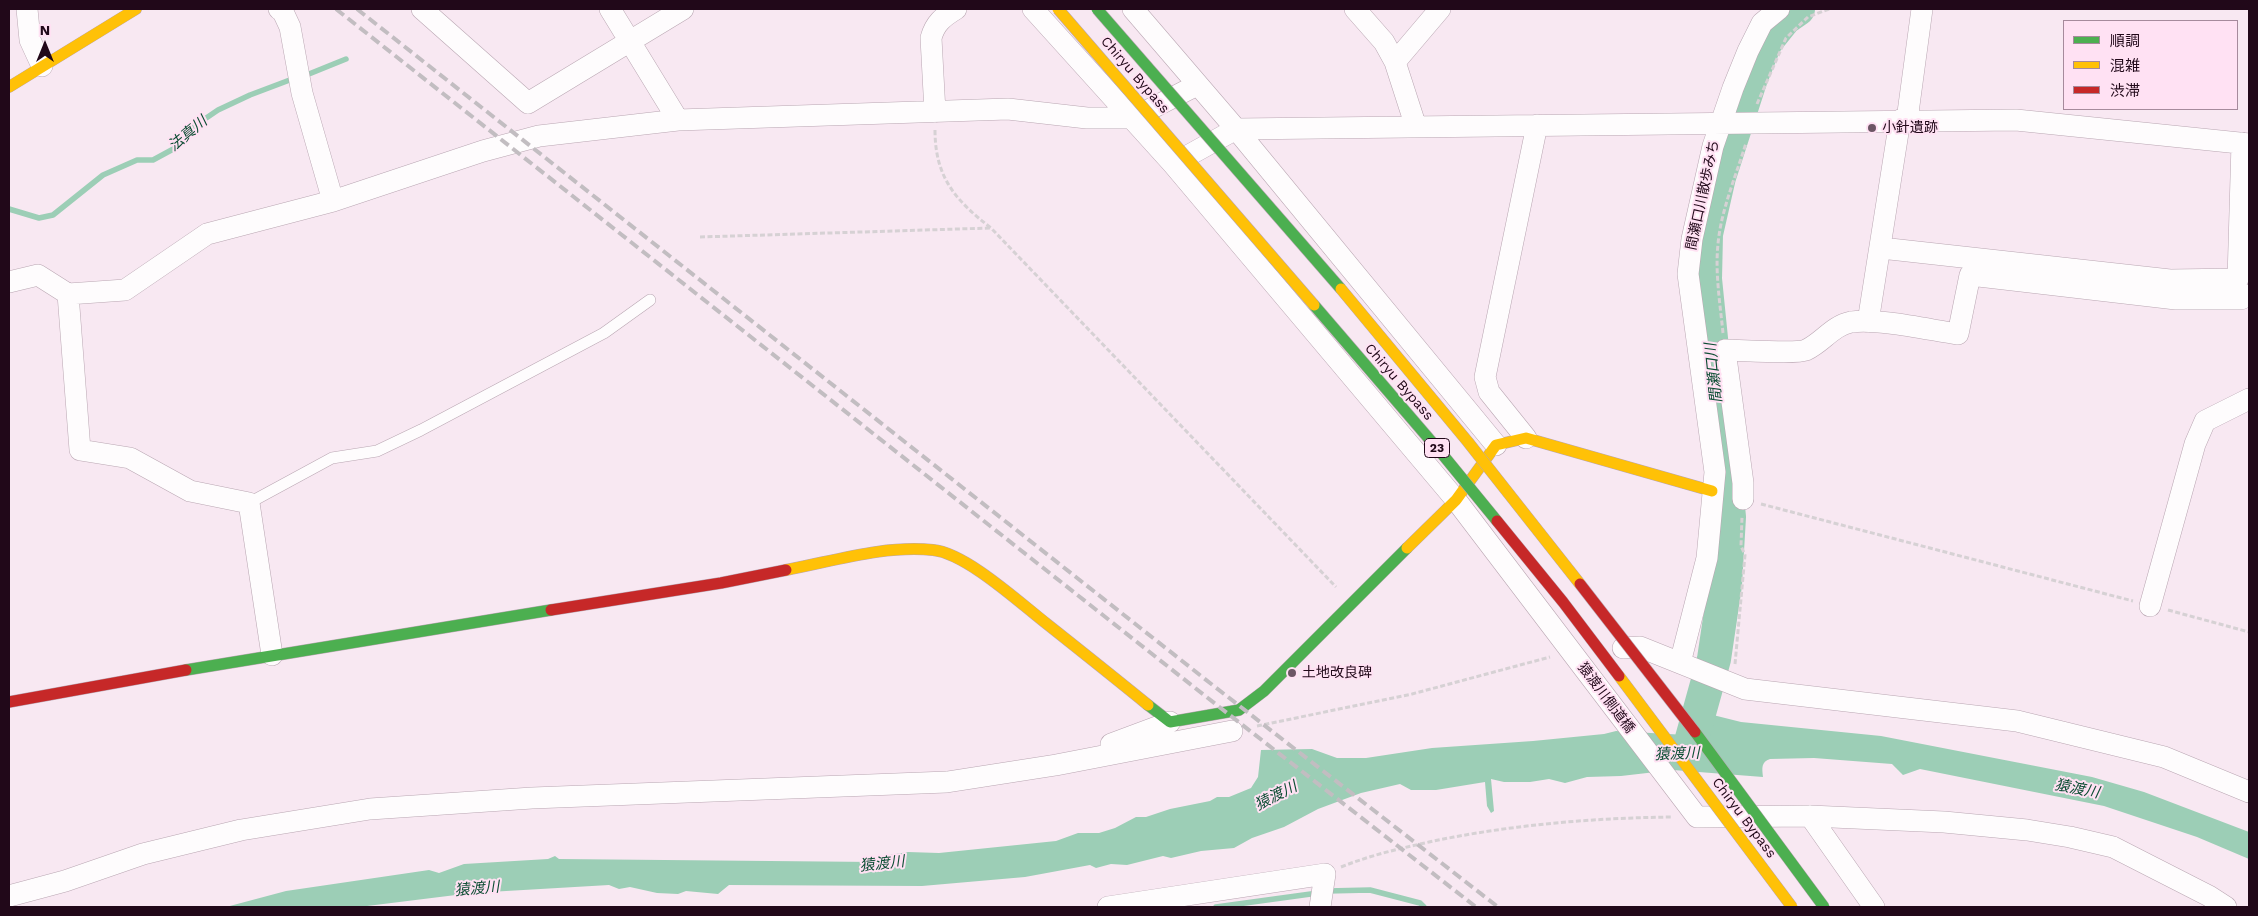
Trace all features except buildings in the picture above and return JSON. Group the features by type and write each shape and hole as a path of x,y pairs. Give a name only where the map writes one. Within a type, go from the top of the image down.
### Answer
{"main road":[{"path":"9,87 136,9"},
{"name":"Chiryu Bypass","path":"1058,9 1437,448 1494,517 1563,602 1792,907"},
{"name":"Chiryu Bypass","path":"1097,9 1344,293 1468,442 1669,697 1824,907"},
{"path":"9,702 272,655 721,583 877,552 906,549 935,550 957,558 999,586 1170,722 1239,710 1264,691 1456,500 1496,445 1526,438 1712,491"}],"street":[{"path":"27,9 30,40 42,66"},
{"path":"279,9 283,12 290,27 302,93 333,202"},
{"path":"422,9 528,102 683,9"},
{"path":"610,9 629,43 678,120"},
{"path":"936,112 931,38 934,27 941,18 956,9"},
{"name":"猿渡川側道橋","path":"1034,9 1173,164 1456,500 1697,817"},
{"path":"1133,9 1236,129 1496,445"},
{"path":"1355,9 1384,42 1395,62 1416,127"},
{"path":"1395,62 1440,9"},
{"name":"間瀬口川散歩みち","path":"1680,663 1707,558 1715,472 1688,274 1692,239 1699,203 1721,122 1748,51 1762,23 1779,9"},
{"path":"1868,322 1922,9"},
{"path":"9,282 38,274 68,294 125,290 207,234 333,202 483,151 539,136 678,120 1008,109 1087,118 1133,118 1197,85"},
{"path":"1173,164 1236,129 2016,120 2246,143 2238,279 2170,280 1880,248"},
{"path":"1526,438 1489,392 1485,377 1537,125"},
{"path":"1743,499 1743,483 1726,350 1803,351 1819,343 1833,329 1850,322 1868,322 1958,334 1970,274 2176,299 2241,298 2249,295"},
{"path":"68,294 80,450 130,458 190,491 249,503 272,655"},
{"path":"2150,606 2195,444 2205,421 2249,399"},
{"path":"1570,651 1640,647 1745,688 2017,721 2164,757 2249,792"},
{"path":"1056,765 1170,722"},
{"path":"9,896 161,850 241,830 370,809 532,798 947,782 1056,765 1232,731"},
{"path":"1697,817 1810,816 1944,822 2027,830 2070,837 2113,847 2209,896 2226,907"},
{"path":"1810,816 1874,907"},
{"path":"1108,907 1325,874 1320,907"}],"lane":[{"path":"249,503 332,458 377,451 421,430 604,333 650,300"}],"path":[{"path":"1726,350 1718,288 1718,244 1749,123 1786,38 1808,17 1829,9"},
{"path":"936,112 935,145 938,163 944,180 976,217 991,228 1351,603"},
{"path":"700,237 991,228"},
{"path":"1733,684 1745,555 1740,546 1743,499 2249,632"},
{"path":"1232,731 1412,694 1570,651"},
{"path":"1325,874 1370,855 1474,833 1523,826 1656,817 1697,817"}],"water":[{"name":"猿渡川","path":"1696,703 1706,705 1705,713 1741,722 1881,736 2092,777 2144,792 2249,832 2249,859 2197,837 2104,806 1920,769 1903,775 1892,764 1814,758 1770,759 1767,760 1762,768 1763,777 1673,770 1621,776 1587,777 1565,783 1549,779 1530,782 1504,782 1491,779 1494,811 1491,813 1487,806 1485,782 1436,790 1411,790 1400,784 1361,793 1318,809 1284,827 1252,838 1234,848 1201,851 1171,858 1163,856 1127,865 1111,864 1096,868 1090,865 1025,877 922,886 729,885 718,894 686,891 678,894 657,893 630,887 619,889 609,885 472,893 359,907 226,907 286,891 429,870 439,873 464,864 548,859 555,856 559,859 875,862 877,857 908,852 939,853 1056,841 1078,833 1099,833 1115,828 1136,817 1146,817 1170,809 1210,801 1217,797 1229,797 1251,788 1258,777 1261,750 1312,749 1337,758 1366,758 1432,748 1533,741 1604,734 1616,731 1686,735"}],"waterway":[{"name":"間瀬口川","path":"1689,749 1714,659 1725,585 1729,517 1705,279 1706,234 1719,177 1751,78 1765,43 1785,18 1798,9"},
{"name":"法真川","path":"304,76 346,59"},
{"name":"法真川","path":"9,209 39,218 53,215 103,175 137,160 153,160 177,147 193,127 218,110 250,95 295,78"},
{"path":"1327,891 1370,890 1420,903 1424,907"},
{"path":"1216,907 1318,893"}],"railway":[{"path":"336,9 1204,695 1476,907"},
{"path":"357,9 1210,683 1498,907"}],"traffic: fast":[{"path":"1097,9 1341,289"},
{"path":"1314,305 1497,521"},
{"path":"1148,705 1170,722 1239,710 1264,691 1407,548"},
{"path":"186,670 551,610"},
{"path":"1695,732 1824,907"}],"traffic: slow":[{"path":"9,87 136,9"},
{"path":"1058,9 1314,305"},
{"path":"1341,289 1468,442 1580,584"},
{"path":"1407,548 1456,500 1496,445 1526,438 1712,491"},
{"path":"786,570 859,555 896,550 933,550 946,553 976,569 1008,592 1148,705"},
{"path":"1619,676 1792,907"}],"traffic: jam":[{"path":"1497,521 1563,602 1619,676"},
{"path":"551,610 721,583 786,570"},
{"path":"1580,584 1695,732"},
{"path":"9,702 186,670"}],"place":[{"name":"小針遺跡","path":"1872,128"},
{"name":"土地改良碑","path":"1292,673"}]}
